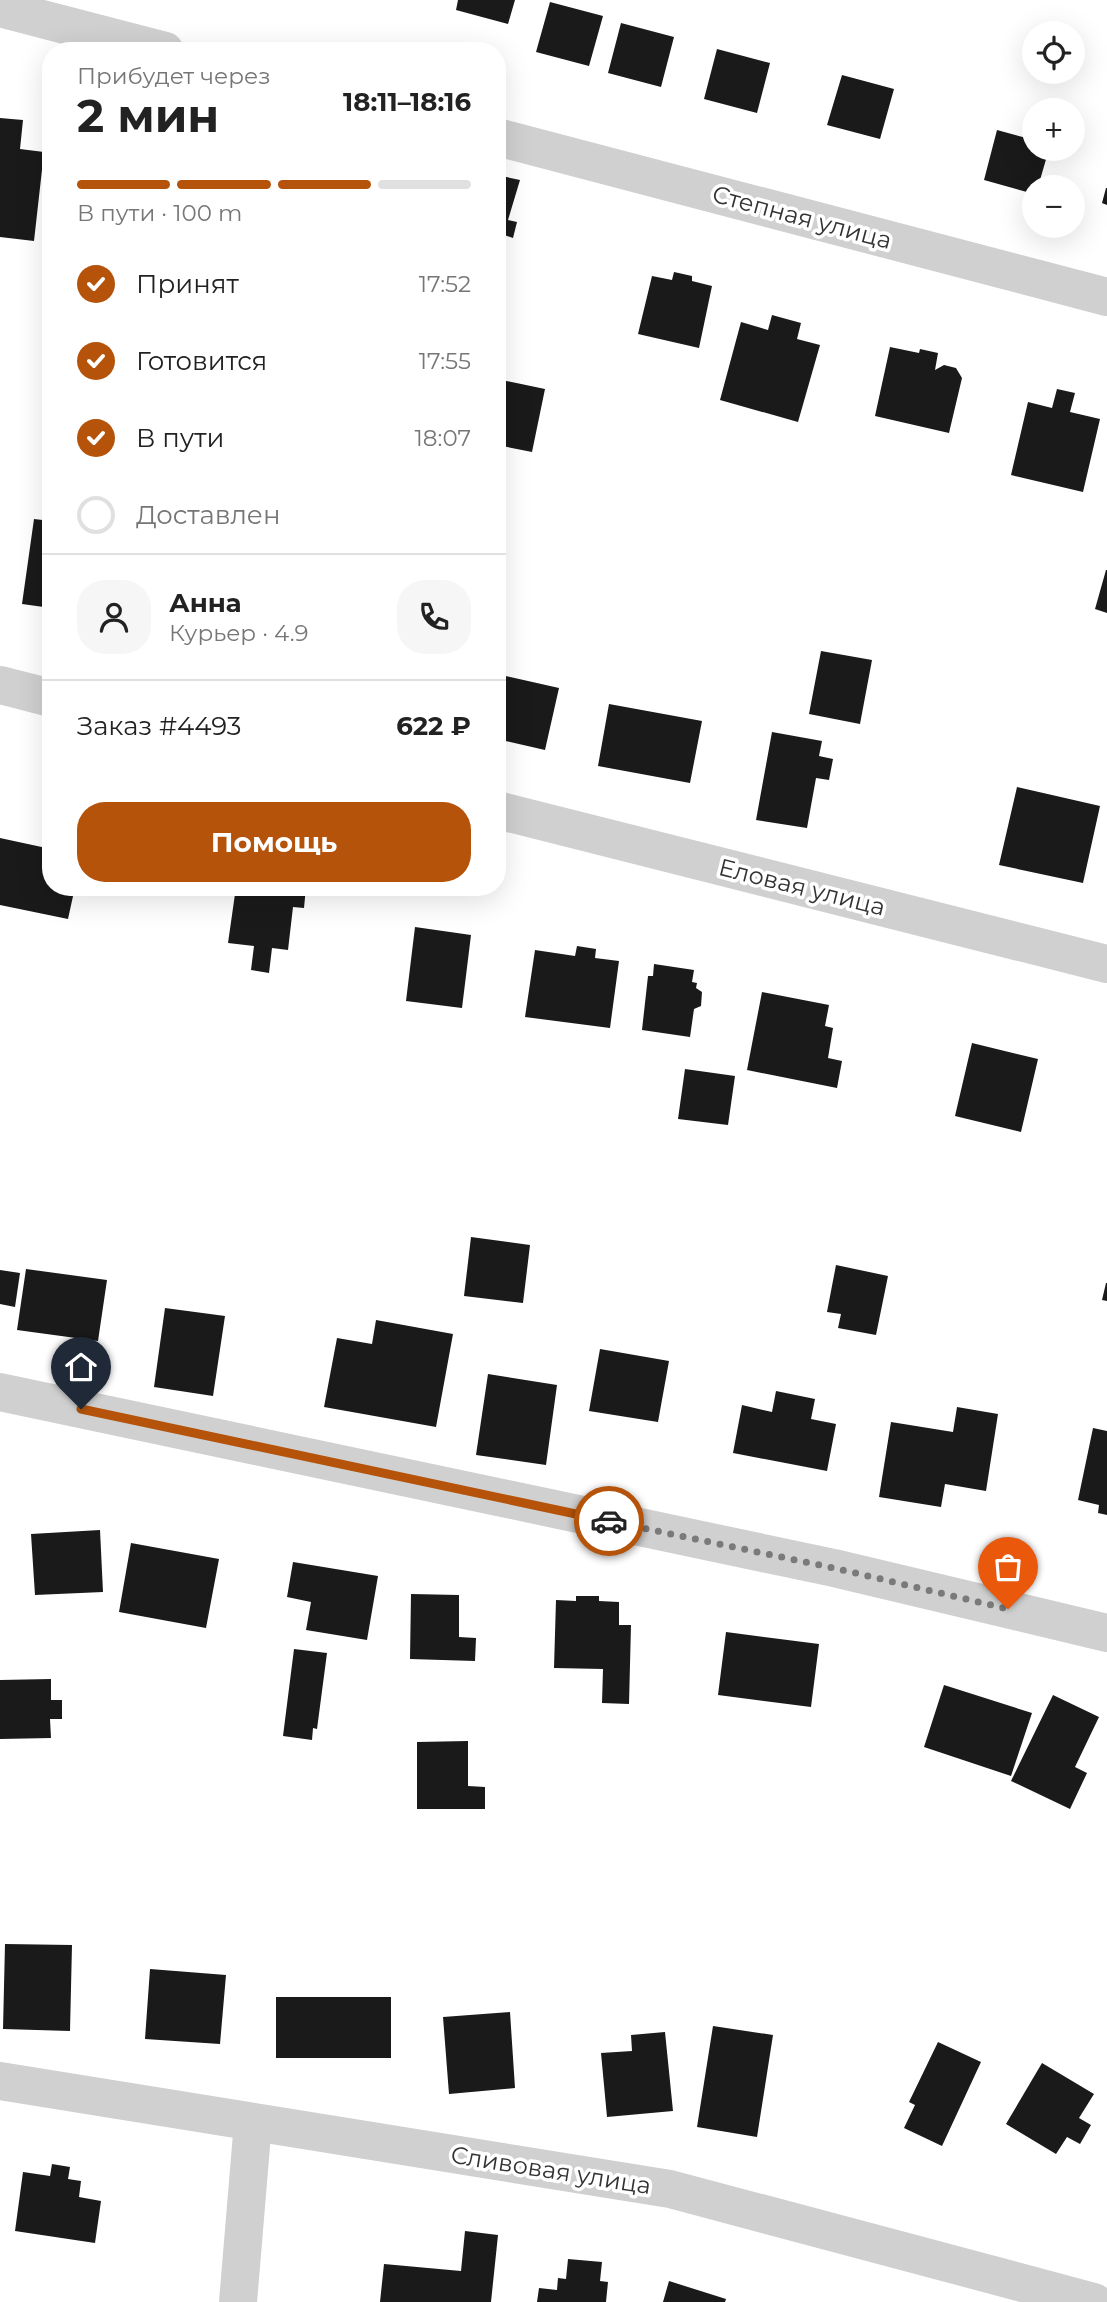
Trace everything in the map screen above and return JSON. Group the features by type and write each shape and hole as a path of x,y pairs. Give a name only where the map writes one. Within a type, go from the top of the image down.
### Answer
{"street":[{"path":"0,8 130,42"},
{"name":"Степная улица","path":"506,140 1107,297"},
{"path":"0,685 42,696"},
{"name":"Еловая улица","path":"506,812 1107,964"},
{"path":"0,1392 834,1568 1107,1633"},
{"name":"Сливовая улица","path":"0,2081 670,2189 1094,2302"},
{"path":"238,2302 253,2122"}],"building":[{"path":"458,0 515,0 508,24 456,10"},
{"path":"550,2 603,16 589,66 536,52"},
{"path":"621,23 674,37 661,87 608,73"},
{"path":"717,49 770,63 757,113 704,99"},
{"path":"842,75 894,89 880,139 827,125"},
{"path":"0,118 23,120 20,149 42,152 34,241 0,237"},
{"path":"997,130 1022,137 1022,161 1046,161 1041,175 1022,175 1022,191 984,180"},
{"path":"506,177 520,180 508,220 517,222 513,238 506,236"},
{"path":"1107,188 1107,205 1102,203"},
{"path":"674,272 692,276 692,281 712,286 699,348 638,334 652,276 672,280"},
{"path":"772,315 801,323 797,339 820,345 798,422 720,400 741,322 768,330"},
{"path":"890,347 919,353 920,349 938,353 935,370 944,365 956,368 962,378 949,433 875,416"},
{"path":"506,381 545,389 532,452 506,447"},
{"path":"1057,389 1075,393 1070,412 1100,419 1083,492 1011,475 1028,402 1052,408"},
{"path":"34,519 42,520 42,607 22,604"},
{"path":"1107,570 1107,613 1095,609"},
{"path":"821,651 872,660 860,724 809,714"},
{"path":"506,676 559,688 545,750 506,741"},
{"path":"609,704 702,721 690,783 598,766"},
{"path":"772,732 822,741 819,756 833,759 829,780 816,778 807,828 756,820"},
{"path":"1017,787 1100,806 1083,883 999,865"},
{"path":"0,838 42,847 42,896 73,896 68,919 0,905"},
{"path":"235,896 305,896 304,908 293,907 288,950 272,948 269,973 251,970 254,946 228,943"},
{"path":"415,927 471,935 462,1008 406,1001"},
{"path":"577,946 596,949 595,958 619,961 610,1028 525,1017 535,950 575,956"},
{"path":"654,964 694,970 692,982 697,983 696,988 702,992 701,1006 694,1009 690,1037 642,1030 648,976 653,976"},
{"path":"762,992 829,1005 825,1026 833,1028 828,1058 842,1061 837,1088 747,1070"},
{"path":"972,1043 1038,1059 1021,1132 955,1116"},
{"path":"685,1069 735,1076 728,1125 678,1119"},
{"path":"471,1237 530,1245 523,1303 464,1296"},
{"path":"836,1265 888,1276 876,1335 838,1328 841,1314 827,1312"},
{"path":"26,1269 107,1280 98,1341 17,1330"},
{"path":"0,1270 20,1273 15,1307 0,1304"},
{"path":"1107,1283 1107,1301 1102,1300"},
{"path":"165,1308 225,1316 213,1396 154,1387"},
{"path":"376,1320 453,1334 436,1427 324,1407 337,1338 372,1344"},
{"path":"600,1349 669,1361 658,1422 589,1411"},
{"path":"488,1374 557,1385 546,1465 476,1455"},
{"path":"776,1391 815,1399 811,1419 836,1424 827,1471 733,1453 742,1405 772,1412"},
{"path":"957,1407 998,1414 986,1491 945,1484 941,1507 879,1497 891,1422 953,1432"},
{"path":"1093,1428 1107,1431 1107,1515 1098,1513 1099,1505 1078,1500"},
{"path":"100,1530 103,1592 35,1595 31,1534"},
{"path":"131,1543 219,1559 206,1628 119,1612"},
{"path":"293,1562 378,1576 367,1640 306,1630 311,1602 287,1597"},
{"path":"411,1594 459,1595 459,1637 476,1638 475,1661 410,1659"},
{"path":"576,1596 599,1596 599,1601 619,1602 619,1625 631,1625 629,1704 602,1703 603,1669 554,1668 556,1600 576,1601"},
{"path":"726,1632 819,1644 811,1707 718,1695"},
{"path":"294,1649 327,1653 317,1729 313,1728 312,1740 283,1736"},
{"path":"51,1679 51,1700 62,1700 62,1719 50,1719 51,1738 0,1739 0,1680"},
{"path":"944,1685 1032,1713 1011,1776 924,1747"},
{"path":"1053,1695 1099,1717 1075,1767 1087,1773 1070,1809 1011,1781"},
{"path":"468,1741 468,1786 485,1787 485,1809 417,1809 417,1742"},
{"path":"5,1944 72,1945 70,2031 3,2029"},
{"path":"150,1969 226,1975 220,2044 145,2039"},
{"path":"276,1997 391,1997 391,2058 276,2058"},
{"path":"510,2012 515,2088 449,2094 443,2017"},
{"path":"713,2026 773,2035 757,2137 697,2127"},
{"path":"665,2032 673,2111 607,2117 601,2053 632,2051 631,2035"},
{"path":"938,2042 981,2062 942,2146 904,2128 915,2105 909,2102"},
{"path":"1042,2063 1094,2094 1079,2118 1091,2125 1080,2144 1067,2137 1056,2154 1006,2124"},
{"path":"52,2164 70,2167 68,2179 81,2181 79,2197 101,2201 95,2243 15,2231 23,2172 50,2176"},
{"path":"465,2231 498,2235 491,2302 380,2302 384,2264 461,2271"},
{"path":"568,2259 602,2262 600,2281 608,2282 606,2302 537,2302 539,2288 557,2290 558,2278 566,2279"},
{"path":"669,2281 726,2299 725,2302 663,2302"}],"way so far":[{"path":"609,1521 834,1568 1008,1609"}],"route":[{"path":"81,1409 609,1521"}]}
